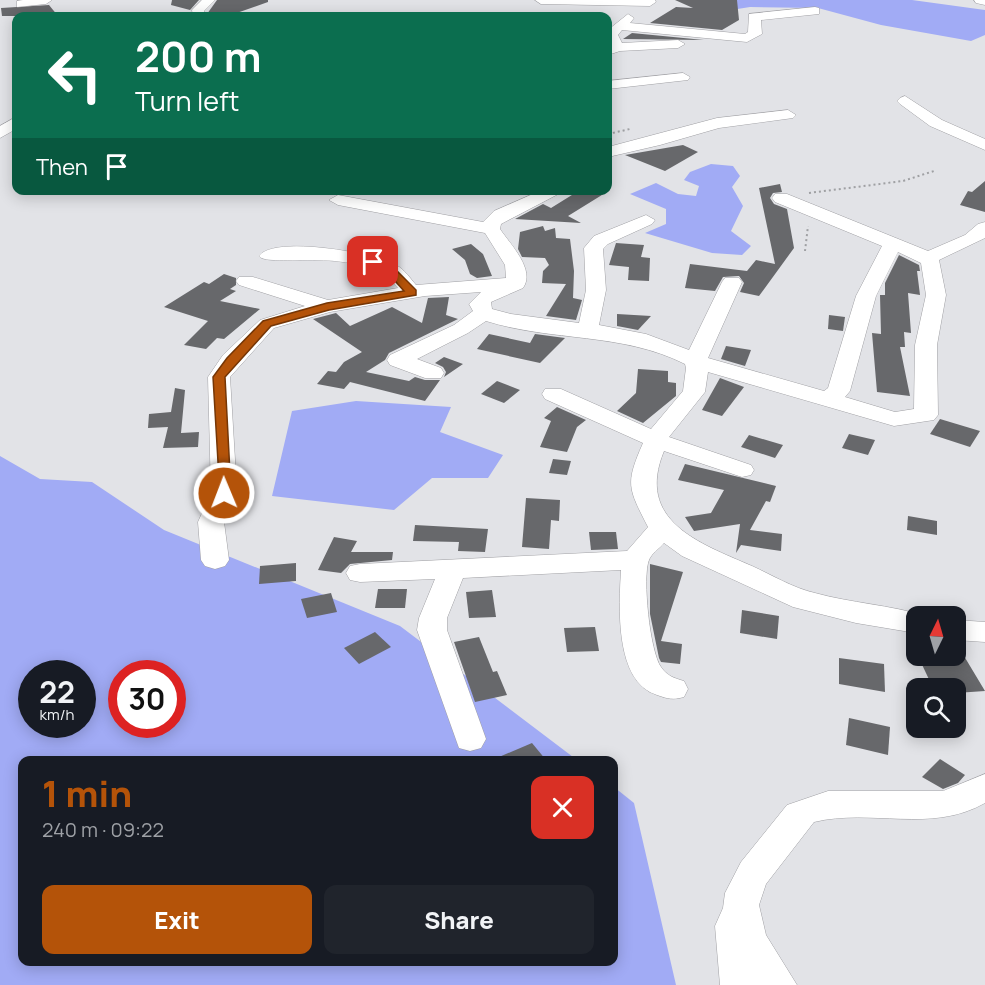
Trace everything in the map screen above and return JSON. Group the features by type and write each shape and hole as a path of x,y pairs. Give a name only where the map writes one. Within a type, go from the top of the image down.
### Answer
{"street":[{"path":"21,4 46,0"},
{"path":"198,12 209,0"},
{"path":"541,0 652,1"},
{"path":"980,0 985,1"},
{"path":"612,33 652,1"},
{"path":"618,26 747,38 754,34 754,17 815,11"},
{"path":"613,49 690,43"},
{"path":"612,85 682,77"},
{"path":"905,101 936,123 985,145"},
{"path":"612,151 654,142 717,123 788,115"},
{"path":"511,284 515,265 491,229 492,222 500,215 546,195"},
{"path":"781,198 928,258 972,239 985,228"},
{"path":"338,200 491,229"},
{"path":"587,331 595,310 597,270 593,248 601,240 646,220"},
{"path":"465,237 489,252 511,284"},
{"path":"828,400 839,391 867,296 893,243"},
{"path":"269,256 313,252 373,262 391,270 412,293"},
{"path":"433,373 398,360 461,329 484,314 661,344 695,361 894,418 926,414 926,345 936,295 928,258"},
{"path":"246,281 327,306"},
{"path":"732,282 695,361 697,368 694,392 656,440 643,471 643,494 662,528 692,550 803,600 906,621"},
{"path":"214,560 211,522 224,493 219,377 231,360 267,324 327,306 412,293 511,284"},
{"path":"484,314 479,304 484,298 511,284"},
{"path":"553,394 656,440 742,470"},
{"path":"662,528 635,559 634,624 646,671 657,684 674,689"},
{"path":"360,573 635,559"},
{"path":"453,569 433,618 432,630 470,739"},
{"path":"739,985 734,926 743,893 771,849 803,811 821,806 844,804 932,808 970,798 985,787"},
{"path":"743,893 744,922 755,953 759,963 778,985"}],"path":[{"path":"612,133 630,129"},
{"path":"781,198 903,181 934,171"},
{"path":"805,251 810,210"}],"shaded area":[{"path":"706,0 912,0 985,10 985,35 971,41 881,25 818,8 750,7 725,11"},
{"path":"711,164 733,166 740,176 732,187 743,206 731,231 751,246 742,255 712,253 645,233 666,224 666,209 630,194 656,183 678,194 696,196 699,186 684,180 690,172"},
{"path":"356,401 451,407 440,432 503,455 488,478 432,478 394,510 272,496 292,411"},
{"path":"0,456 40,479 92,482 164,530 400,626 572,756 18,756 18,966 618,966 618,790 634,803 676,985 0,985"}],"building":[{"path":"172,0 199,0 190,10 171,5"},
{"path":"217,0 268,0 268,2 239,12 208,12"},
{"path":"675,0 737,0 739,20 722,30 650,23 676,7 693,8"},
{"path":"49,5 55,12 12,12 12,16 2,16 1,8"},
{"path":"632,33 704,40 623,39"},
{"path":"683,145 698,152 665,171 625,155"},
{"path":"985,181 985,212 960,205 968,191 972,192"},
{"path":"780,184 782,192 773,193 770,198 774,204 787,209 794,248 759,296 740,292 744,283 739,276 723,277 715,291 685,288 690,264 747,271 756,260 775,264 759,188"},
{"path":"572,195 602,195 568,216 581,223 515,219 543,204 551,208"},
{"path":"543,226 545,231 555,228 556,238 570,239 574,271 573,298 582,300 576,320 546,316 566,284 542,283 543,271 549,265 545,258 522,257 518,249 520,232"},
{"path":"616,243 644,245 641,257 650,258 649,281 628,280 629,267 609,265"},
{"path":"471,244 483,254 492,276 477,278 470,274 465,260 452,249"},
{"path":"899,255 919,265 920,271 917,271 920,295 908,293 911,333 904,332 905,347 900,347 910,396 877,392 872,333 881,334 880,295 885,295 885,283"},
{"path":"224,274 236,278 236,285 230,289 236,291 220,301 260,309 224,339 217,338 206,349 184,345 208,321 164,307 204,282 209,284"},
{"path":"449,297 446,315 458,319 389,353 385,360 366,372 409,381 415,377 440,380 425,401 350,382 344,389 317,384 328,371 336,372 344,362 362,352 313,319 336,313 350,326 392,307 422,323 428,298"},
{"path":"617,314 651,316 638,330 617,326"},
{"path":"829,315 845,317 843,331 828,329"},
{"path":"489,334 530,343 535,334 565,338 540,363 477,349"},
{"path":"726,346 751,350 745,366 721,359"},
{"path":"444,357 463,364 444,377 446,372 443,367 435,363"},
{"path":"638,369 668,371 668,382 676,383 676,396 643,423 617,411 636,393"},
{"path":"720,378 744,387 722,416 702,410"},
{"path":"497,381 520,390 504,403 481,394"},
{"path":"175,388 185,390 181,433 199,432 198,447 163,448 168,427 148,428 149,414 171,412"},
{"path":"557,407 586,420 577,427 567,452 540,447 551,421 544,418"},
{"path":"940,419 980,431 970,447 930,434"},
{"path":"849,434 875,440 868,455 842,448"},
{"path":"749,435 783,445 775,458 741,447"},
{"path":"553,459 571,461 567,475 549,473"},
{"path":"685,464 776,486 770,502 766,501 750,530 782,534 781,551 741,545 736,553 740,524 694,531 685,517 711,513 724,490 678,480"},
{"path":"526,498 560,500 559,521 551,520 549,549 522,547"},
{"path":"908,516 937,521 937,535 907,530"},
{"path":"415,525 488,529 485,552 458,551 459,542 413,541"},
{"path":"589,532 616,532 618,549 591,550"},
{"path":"334,537 357,541 351,552 393,552 392,560 350,564 341,573 318,570"},
{"path":"296,563 296,581 259,584 260,566"},
{"path":"650,564 683,572 661,641 682,644 680,664 661,662 659,658 650,614"},
{"path":"378,589 407,589 405,608 375,608"},
{"path":"492,590 496,617 469,618 466,592"},
{"path":"331,593 337,612 307,618 301,599"},
{"path":"742,610 779,616 777,639 740,633"},
{"path":"595,627 599,651 567,652 564,628"},
{"path":"375,632 391,647 359,664 344,648"},
{"path":"479,637 493,672 497,671 507,695 475,702 454,642"},
{"path":"839,658 884,664 885,692 839,684"},
{"path":"966,659 985,691 966,692 966,678 928,678 923,666 966,666"},
{"path":"849,718 890,727 888,755 846,745"},
{"path":"532,743 543,756 501,756"},
{"path":"940,759 965,775 958,783 943,789 922,777"}],"route":[{"path":"224,493 219,377 231,360 267,324 327,306 412,293 391,270 373,262"}]}
